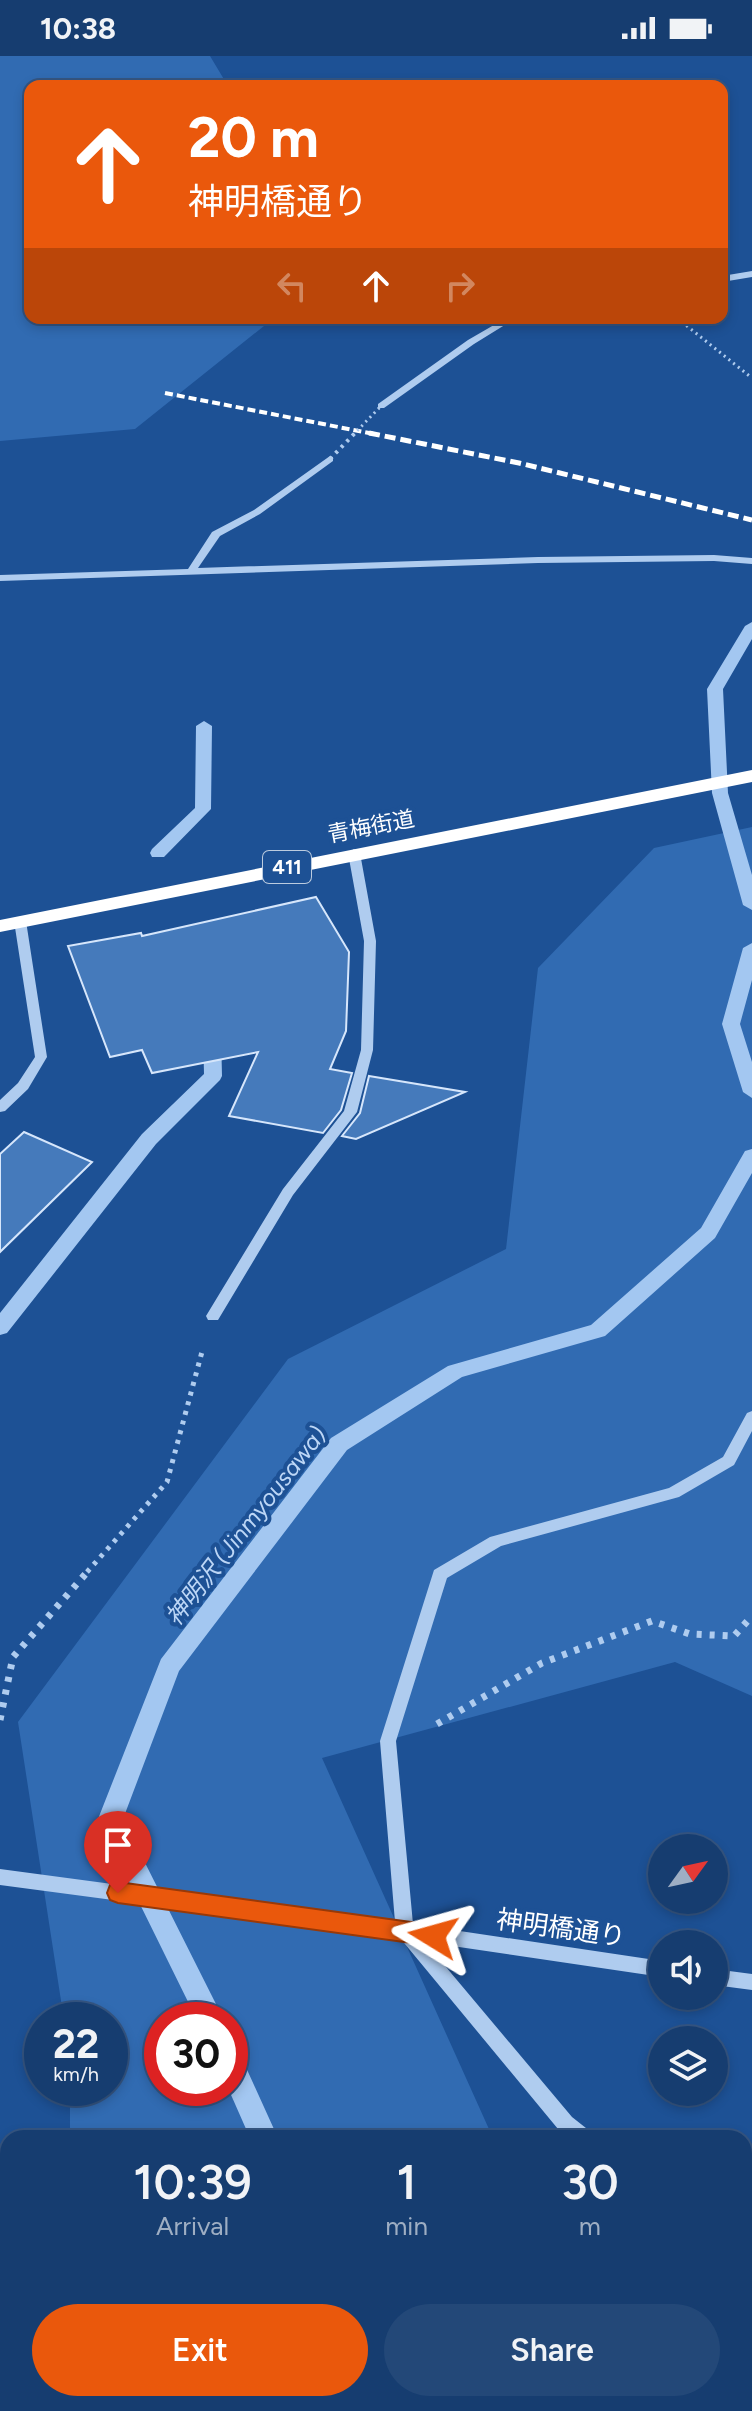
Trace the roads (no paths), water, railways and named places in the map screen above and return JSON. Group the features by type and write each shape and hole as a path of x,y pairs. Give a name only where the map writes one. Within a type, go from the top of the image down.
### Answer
{"highway":[{"name":"青梅街道","path":"10,924 574,809 752,776"}],"street":[{"path":"728,278 752,274"},
{"path":"381,406 502,324"},
{"path":"192,570 216,534 257,512 330,459"},
{"path":"0,578 538,560 714,558 751,561"},
{"path":"213,1316 288,1192 350,1112 367,1050 370,941 354,853"},
{"path":"0,1108 23,1086 41,1057 10,924"},
{"path":"574,2130 405,1931 388,1741 440,1574 496,1541 674,1493 729,1461 752,1417"},
{"name":"神明橋通り","path":"0,1877 648,1967"},
{"path":"728,1979 752,1982"}],"waterway":[{"name":"神明沢 (Jinmyousawa)","path":"752,626 715,689 720,793 752,905"},
{"path":"158,853 203,809 204,726"},
{"name":"神明沢 (Jinmyousawa)","path":"752,948 731,1024 752,1092"},
{"path":"0,1328 149,1139 213,1076 212,1034"},
{"name":"神明沢 (Jinmyousawa)","path":"202,2002 110,1819 169,1666 339,1444 455,1371 598,1331 708,1233 752,1156"},
{"name":"神明沢 (Jinmyousawa)","path":"248,2102 260,2130"}],"railway":[{"path":"165,393 379,435"},
{"path":"369,433 379,435"},
{"path":"379,435 519,463 752,520"}]}
